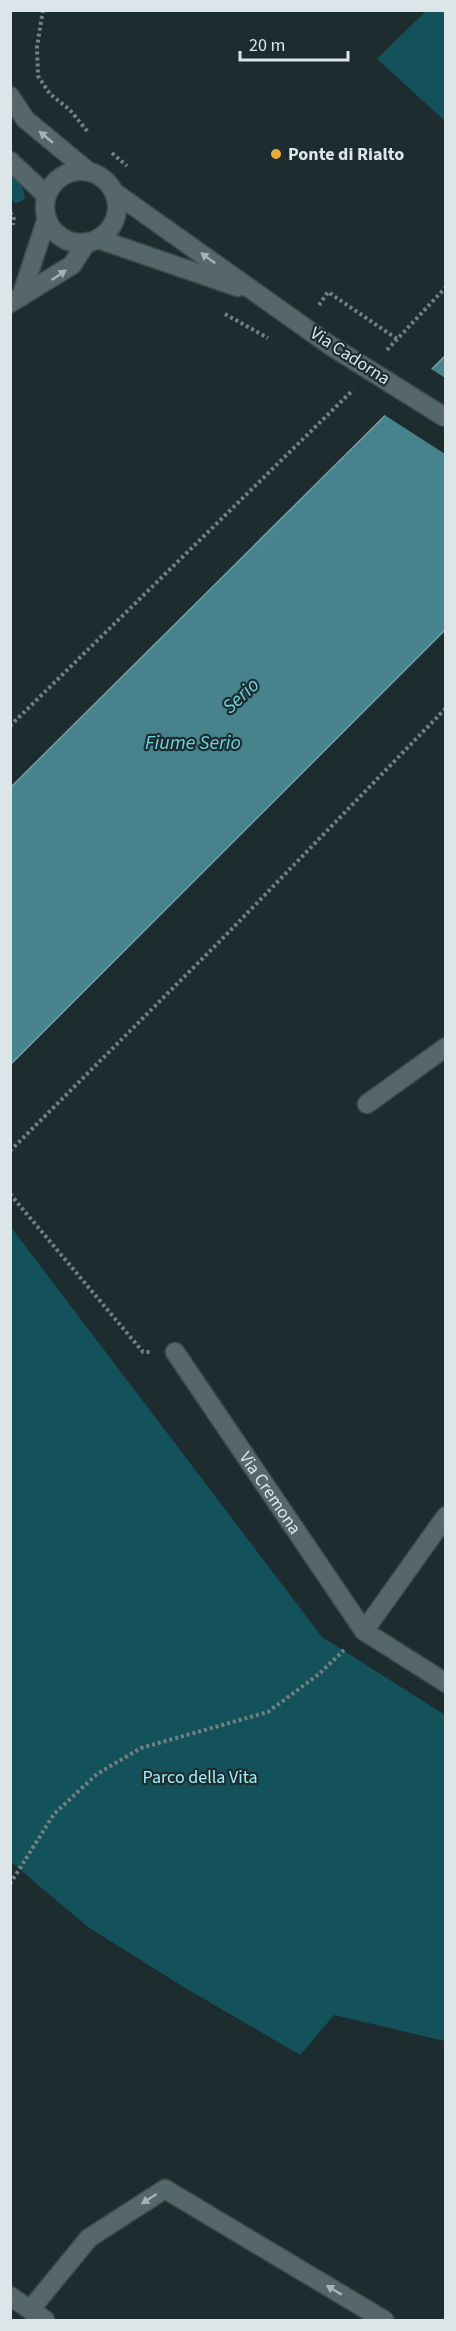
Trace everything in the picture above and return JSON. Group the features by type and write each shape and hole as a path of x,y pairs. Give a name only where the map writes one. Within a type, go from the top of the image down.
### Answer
{"street":[{"path":"10,96 25,119 89,172 99,176 114,192 117,203 117,214 106,233 92,241 72,265 16,300"},
{"path":"10,161 47,196"},
{"path":"89,172 68,174 59,178 47,196 45,207 51,227 58,234 77,242 92,241"},
{"name":"Via Cadorna","path":"114,192 331,346 446,418"},
{"path":"16,300 47,218"},
{"name":"Via Cadorna","path":"92,241 255,292"},
{"path":"367,1104 446,1047"},
{"name":"Via Cremona","path":"175,1352 364,1631 446,1683"},
{"path":"364,1631 446,1516"},
{"path":"30,2310 89,2238 165,2188 384,2320"},
{"path":"10,2296 45,2320"}],"path":[{"path":"43,10 37,47 38,76 50,94 70,110 89,134"},
{"path":"106,148 131,170"},
{"path":"319,305 328,291 397,339 446,287"},
{"path":"311,300 328,311"},
{"path":"224,314 273,341"},
{"path":"10,726 345,399"},
{"path":"10,1151 225,936 446,708"},
{"path":"10,1194 143,1352 175,1352"},
{"path":"10,1884 54,1814 97,1774 141,1748 268,1712 319,1674 364,1631"}],"green space":[{"path":"426,11 445,11 445,121 377,59"},
{"path":"10,176 24,191 25,198 20,202 15,203 11,199"},
{"name":"Parco della Vita","path":"10,1226 322,1637 445,1715 445,2041 334,2015 300,2055 182,1986 88,1927 11,1862"}],"water":[{"name":"Fiume Serio","path":"445,356 445,630 11,1064 11,787"}],"pier":[{"path":"430,368 445,378 445,454 383,414"}],"place":[{"name":"Ponte di Rialto","path":"276,154"}],"water label":[{"name":"Serio","path":"241,696"}]}
